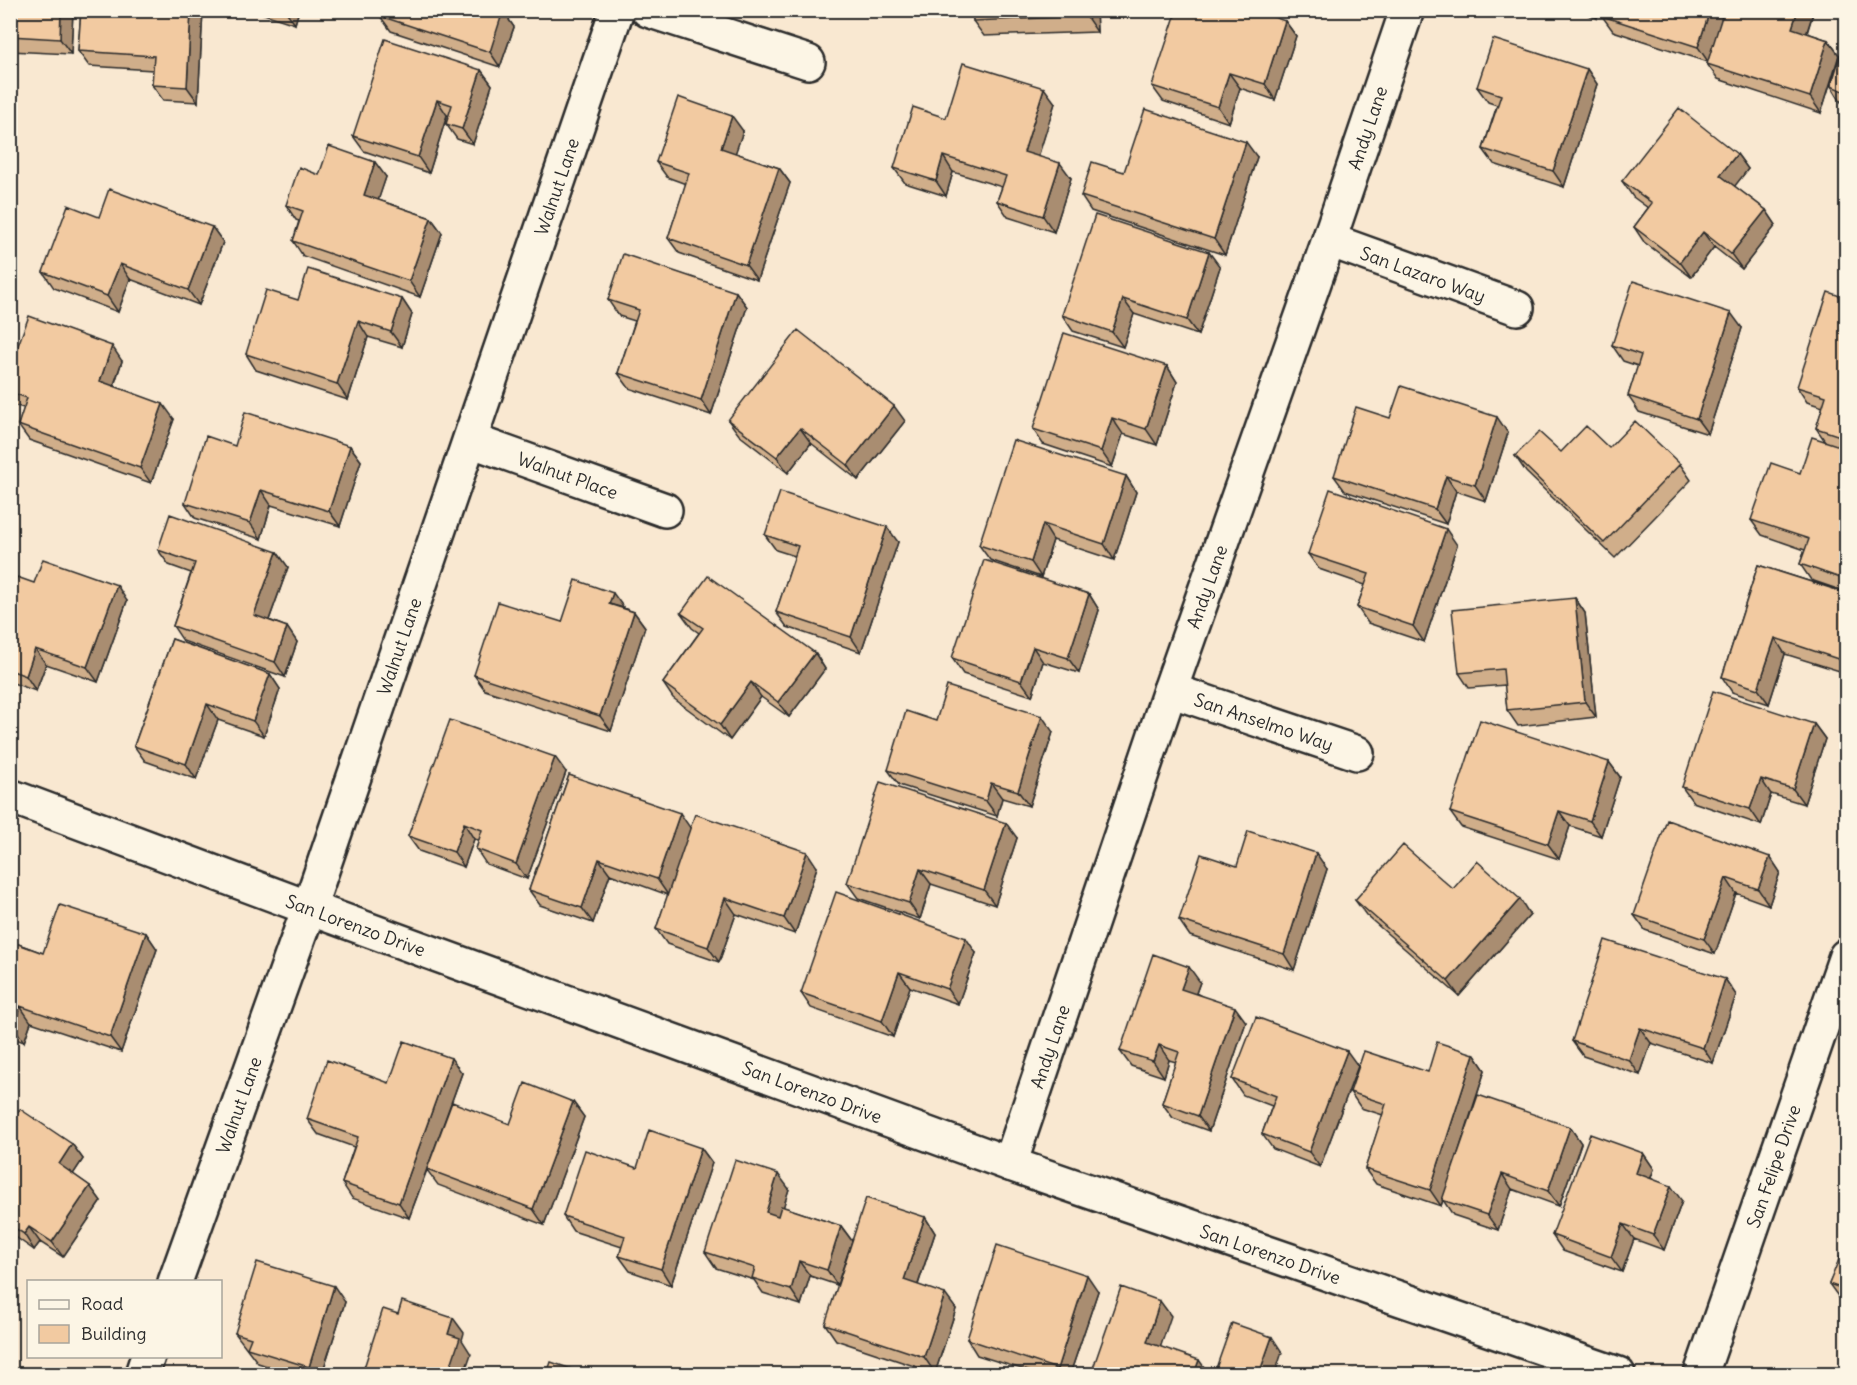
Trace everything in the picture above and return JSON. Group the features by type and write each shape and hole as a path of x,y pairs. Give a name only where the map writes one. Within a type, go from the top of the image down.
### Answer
{"street":[{"name":"Walnut Lane","path":"175,1280 309,908 617,10"},
{"path":"648,10 808,62"},
{"name":"Andy Lane","path":"1010,1164 1170,690 1329,240 1407,10"},
{"name":"San Lazaro Way","path":"1329,240 1517,308"},
{"name":"Walnut Place","path":"470,440 665,510"},
{"name":"San Anselmo Way","path":"1170,690 1357,753"},
{"name":"San Lorenzo Drive","path":"10,796 309,908 1010,1164 1618,1374"},
{"name":"San Felipe Drive","path":"1701,1374 1846,956"},
{"path":"142,1374 147,1358"}],"building":[{"path":"10,10 61,10 60,39 10,36"},
{"path":"81,10 191,10 187,87 152,85 154,56 78,51"},
{"path":"382,10 503,11 490,52 380,16"},
{"path":"973,10 1086,10 1086,16 973,21"},
{"path":"1177,10 1254,10 1285,21 1265,84 1229,73 1218,107 1152,86"},
{"path":"1604,10 1710,10 1698,47 1602,16"},
{"path":"1724,10 1798,10 1792,28 1828,40 1810,97 1707,64"},
{"path":"1846,38 1846,92 1831,86"},
{"path":"385,39 481,70 462,129 446,124 452,105 437,100 418,157 353,136"},
{"path":"1493,39 1587,69 1553,171 1483,149 1501,95 1477,87"},
{"path":"963,63 1044,88 1024,152 1060,163 1043,216 997,201 1006,176 943,156 936,181 894,168 913,107 946,118"},
{"path":"678,97 732,116 721,148 779,168 746,265 668,238 689,173 656,162"},
{"path":"1679,108 1737,154 1720,175 1766,210 1731,254 1703,232 1680,262 1634,227 1652,203 1622,181"},
{"path":"1145,109 1246,142 1214,239 1081,196 1092,162 1124,172"},
{"path":"329,146 375,162 364,195 431,218 409,281 293,241 303,211 286,205 299,167 319,175"},
{"path":"109,189 212,227 188,290 120,264 107,296 43,272 68,205 99,217"},
{"path":"1095,215 1209,252 1187,320 1123,299 1112,332 1062,315"},
{"path":"623,254 736,292 701,400 618,373 639,310 608,300"},
{"path":"308,269 402,299 391,332 358,321 337,384 246,354 266,290 298,300"},
{"path":"1633,281 1731,313 1697,419 1628,396 1641,355 1612,345"},
{"path":"1828,292 1846,298 1846,438 1816,428 1826,396 1797,387"},
{"path":"29,316 112,346 100,381 163,404 140,468 18,425 27,398 10,392 10,367"},
{"path":"798,330 894,406 848,465 800,428 777,457 728,420"},
{"path":"1064,333 1167,366 1146,429 1112,418 1101,451 1033,429"},
{"path":"1401,386 1497,417 1475,485 1446,476 1435,509 1334,476 1356,407 1390,418"},
{"path":"245,412 350,446 329,511 261,490 250,523 185,503 206,436 235,446"},
{"path":"1635,421 1680,464 1604,543 1515,456 1539,432 1561,452 1586,426 1609,448"},
{"path":"1812,437 1846,448 1846,542 1843,553 1846,555 1846,580 1800,564 1809,539 1751,520 1771,463 1800,473"},
{"path":"1013,440 1126,476 1104,544 1043,524 1031,562 979,545"},
{"path":"1330,489 1446,529 1413,626 1357,607 1369,574 1308,554"},
{"path":"780,492 887,527 851,637 776,612 798,546 765,535"},
{"path":"170,514 277,552 254,615 287,627 275,662 173,626 195,563 158,550"},
{"path":"43,559 117,585 87,667 35,649 26,676 10,670 10,594 17,577 34,583"},
{"path":"984,560 1089,594 1068,658 1033,647 1021,681 952,658"},
{"path":"1758,565 1846,593 1846,644 1841,660 1775,638 1758,689 1722,677"},
{"path":"708,576 815,653 778,702 751,682 720,725 663,683 703,628 681,613"},
{"path":"576,580 613,593 609,604 634,612 600,716 474,675 498,602 562,622"},
{"path":"1575,598 1585,702 1507,710 1503,669 1459,673 1452,610"},
{"path":"172,639 270,674 253,721 207,704 186,764 134,746"},
{"path":"947,686 1042,716 1018,791 991,783 986,801 888,770 906,711 936,721"},
{"path":"1713,691 1814,724 1793,789 1761,779 1750,809 1682,787"},
{"path":"450,720 555,757 516,864 476,849 482,830 464,823 454,852 408,836"},
{"path":"1480,720 1609,762 1590,821 1559,811 1548,844 1450,812"},
{"path":"569,775 680,813 657,879 599,859 582,908 529,890"},
{"path":"880,782 1006,823 984,890 920,869 909,903 847,883"},
{"path":"695,814 807,852 784,918 725,898 708,947 656,929"},
{"path":"1667,820 1770,857 1758,889 1726,878 1704,939 1634,915"},
{"path":"1248,831 1316,853 1284,954 1179,920 1201,854 1237,866"},
{"path":"1403,845 1453,889 1477,861 1520,899 1448,981 1355,900"},
{"path":"836,892 966,938 947,989 899,972 882,1021 801,993"},
{"path":"60,905 146,933 110,1037 20,1006 14,1027 10,1026 10,941 43,953"},
{"path":"1605,940 1725,979 1703,1048 1640,1028 1629,1060 1572,1041"},
{"path":"1153,954 1189,967 1181,989 1235,1007 1198,1116 1162,1103 1179,1052 1159,1045 1153,1061 1120,1051"},
{"path":"1256,1017 1347,1051 1309,1152 1262,1134 1276,1096 1232,1079"},
{"path":"404,1041 451,1058 399,1203 342,1183 358,1137 307,1119 327,1060 389,1083"},
{"path":"1437,1042 1474,1054 1430,1190 1365,1169 1386,1104 1350,1092 1364,1051 1428,1072"},
{"path":"525,1083 573,1102 533,1209 427,1169 452,1102 510,1124"},
{"path":"1478,1095 1570,1127 1548,1191 1502,1174 1487,1215 1442,1200"},
{"path":"20,1109 72,1144 59,1164 90,1186 52,1242 29,1227 24,1234 10,1225 10,1124"},
{"path":"649,1130 701,1148 661,1269 619,1256 625,1236 563,1216 585,1150 637,1168"},
{"path":"1590,1134 1643,1153 1636,1173 1671,1186 1653,1235 1623,1224 1611,1257 1552,1235"},
{"path":"735,1160 778,1174 766,1212 778,1216 781,1206 841,1226 827,1270 799,1261 791,1290 752,1278 755,1268 705,1252"},
{"path":"866,1198 925,1217 904,1280 945,1294 924,1357 825,1324"},
{"path":"997,1245 1087,1275 1057,1369 967,1339"},
{"path":"1844,1247 1846,1248 1846,1290 1829,1284"},
{"path":"257,1262 334,1286 309,1367 247,1348 251,1338 235,1333"},
{"path":"1121,1287 1160,1301 1147,1342 1199,1360 1194,1374 1091,1374"},
{"path":"402,1301 453,1318 448,1334 460,1338 448,1374 362,1374 383,1309 398,1314"},
{"path":"1232,1323 1272,1337 1259,1374 1214,1374"},
{"path":"551,1362 583,1373 583,1374 547,1374"},
{"path":"1353,1370 1366,1374 1352,1374"}]}
